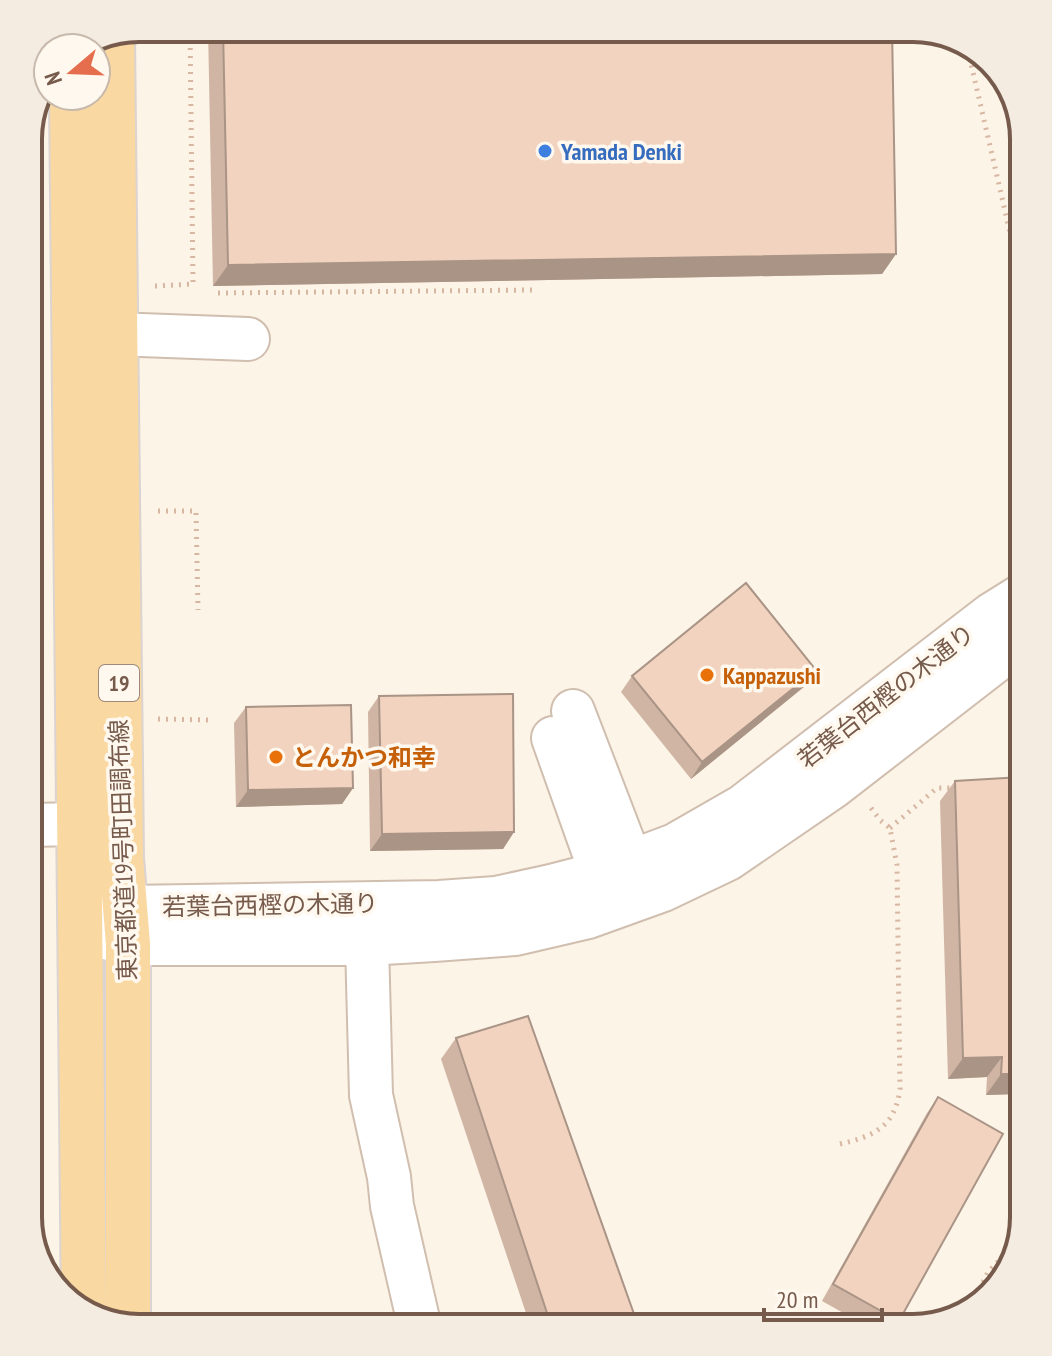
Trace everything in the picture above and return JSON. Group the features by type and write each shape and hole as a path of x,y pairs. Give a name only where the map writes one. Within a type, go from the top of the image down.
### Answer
{"main road":[{"name":"東京都道19号町田調布線","path":"112,46 121,858 127,925 128,1313"},
{"name":"東京都道19号町田調布線","path":"72,112 84,1297"}],"street":[{"path":"114,334 248,339"},
{"name":"若葉台西樫の木通り","path":"81,932 127,925 496,898 616,868 675,845 743,806 1010,603"},
{"name":"若葉台西樫の木通り","path":"127,925 367,944 515,934 588,917 663,890 728,859 833,787 1010,650"},
{"path":"560,716 616,868"},
{"path":"42,825 80,824"},
{"path":"367,944 371,1095 417,1314"}],"path":[{"path":"150,286 193,284 190,42"},
{"path":"970,61 1010,232"},
{"path":"216,293 533,290"},
{"path":"153,511 196,511 198,610"},
{"path":"153,719 212,720"},
{"path":"890,828 937,788 966,788"},
{"path":"840,1144 879,1131 898,1104 900,1089 897,865 890,828 867,803"},
{"path":"981,1286 988,1272 1000,1259"}],"building":[{"name":"Yamada Denki","path":"223,42 892,42 896,254 228,265"},
{"path":"746,583 816,670 702,762 632,676"},
{"path":"513,694 514,832 382,834 379,696"},
{"path":"351,705 353,788 248,790 246,707"},
{"path":"1010,778 1010,1074 1001,1074 1002,1057 963,1058 955,781"},
{"path":"528,1016 634,1314 547,1314 456,1038"},
{"path":"938,1097 1003,1134 903,1314 887,1314 833,1284"}],"place":[{"name":"Yamada Denki","path":"545,151"},
{"name":"Kappazushi","path":"707,675"},
{"name":"とんかつ和幸","path":"276,757"}]}
